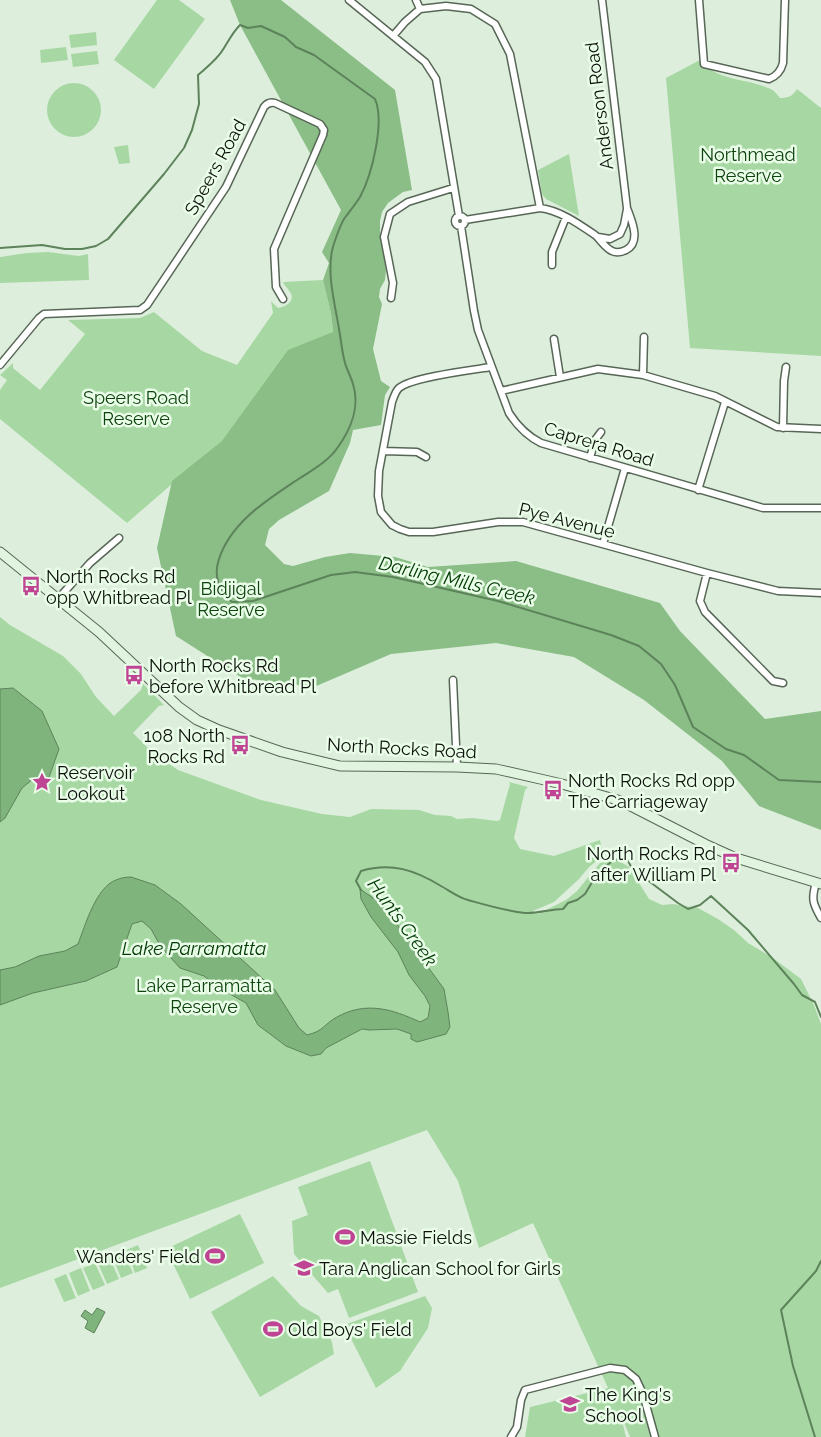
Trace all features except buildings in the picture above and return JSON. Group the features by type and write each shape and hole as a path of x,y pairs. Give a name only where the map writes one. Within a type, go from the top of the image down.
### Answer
{"main road":[{"name":"North Rocks Road","path":"0,552 99,632 179,707 197,720 220,730 282,752 340,766 496,769 607,796 632,806 721,852 818,884"}],"street":[{"name":"Caprera Road","path":"349,0 425,62 436,79 478,330 509,413 515,423 530,438 541,444 698,490 763,508 821,508"},
{"path":"416,0 420,9"},
{"name":"Anderson Road","path":"540,208 548,208 566,217 596,236 609,250 614,252 624,251 632,246 634,242 634,234 627,208 602,0"},
{"path":"700,0 704,64 769,78 774,77 780,72 783,63 785,0"},
{"path":"393,36 420,9 446,6 471,9 496,24 510,54 540,208 461,221"},
{"name":"Speers Road","path":"0,365 38,318 44,314 140,310 147,305 226,186 264,107 266,104 271,103 275,103 320,124 324,132 274,249 276,287 283,299"},
{"path":"391,298 393,283 384,236 390,214 408,202 453,188"},
{"name":"Anderson Road","path":"596,236 610,239 620,234 624,225 627,208"},
{"path":"552,265 552,252 566,217"},
{"path":"644,337 644,375"},
{"path":"554,339 560,377"},
{"name":"Pye Avenue","path":"491,367 415,380 395,393 379,471 378,496 382,512 392,525 400,530 409,532 433,532 498,522 523,522 778,591 821,593"},
{"path":"783,428 786,367"},
{"path":"501,391 598,369 644,375 715,396 777,428 821,429"},
{"path":"698,490 725,402"},
{"path":"590,458 595,440 600,432"},
{"path":"383,451 417,452 426,457"},
{"path":"603,544 625,468"},
{"path":"58,599 90,563 120,538"},
{"path":"706,573 700,602 704,612 773,681 783,683"},
{"path":"453,680 457,767"},
{"path":"818,884 813,896 813,902 821,918"},
{"path":"511,1437 517,1427 521,1400 525,1390 610,1368 625,1370 636,1379 643,1394 655,1437"}],"green space":[{"path":"157,0 179,0 205,19 154,89 114,60"},
{"name":"Bidjigal Reserve","path":"230,0 281,0 395,90 412,190 403,192 388,203 382,212 380,221 386,270 385,280 380,289 379,297 382,304 373,349 381,381 390,387 385,395 381,425 353,430 350,443 329,491 279,520 269,529 265,545 284,564 293,566 325,557 350,553 395,557 428,567 516,561 660,603 680,631 765,719 821,711 821,830 759,806 722,761 644,700 574,657 496,643 391,654 314,687 242,678 176,636 157,548 172,481 222,441 288,350 333,332 331,313 323,280 329,263 322,252 341,210 240,25"},
{"path":"96,32 97,45 71,48 69,35"},
{"path":"66,47 68,60 41,63 40,50"},
{"path":"97,51 99,64 73,67 71,54"},
{"name":"Northmead Reserve","path":"700,60 714,72 770,89 780,98 790,96 797,89 821,108 821,356 690,348 666,78"},
{"path":"74,83 84,85 93,91 99,100 101,110 99,120 93,129 84,135 74,137 64,135 55,129 49,120 47,110 49,100 55,91 64,85"},
{"path":"128,145 130,163 119,164 114,147"},
{"path":"569,154 579,216 546,199 542,194 538,170"},
{"path":"48,252 79,256 88,254 89,280 0,283 0,257"},
{"name":"Speers Road Reserve","path":"323,280 331,313 335,352 172,484 127,523 0,419 0,390 7,380 0,375 13,363 13,368 40,390 85,334 68,320 140,318 154,312 202,351 237,365 273,313 271,301 278,308 287,305 291,301 292,295 283,282"},
{"name":"Lake Parramatta Reserve","path":"0,617 10,625 63,656 81,674 96,697 114,716 141,690 143,684 164,705 159,706 133,733 153,753 178,770 261,800 322,814 350,817 371,809 419,810 435,815 451,816 457,819 473,818 497,821 500,820 509,782 528,787 525,790 514,838 520,849 554,856 600,840 603,856 589,867 554,902 533,911 538,914 566,900 577,891 600,863 616,859 629,867 649,899 662,905 673,904 698,908 734,930 748,943 773,958 801,979 821,1024 821,1437 630,1437 620,1413 626,1437 525,1437 530,1407 608,1388 533,1223 479,1248 458,1181 427,1130 0,1288"},
{"name":"Massie Fields","path":"370,1161 418,1292 349,1318 338,1289 328,1293 294,1254 292,1221 308,1215 298,1187"},
{"name":"Wanders' Field","path":"240,1214 264,1263 190,1299 166,1249"},
{"path":"138,1245 147,1268 135,1273 126,1250"},
{"path":"123,1251 133,1273 121,1278 112,1256"},
{"path":"109,1256 119,1279 107,1284 97,1261"},
{"path":"95,1263 105,1285 93,1290 83,1268"},
{"path":"81,1268 90,1291 78,1296 69,1273"},
{"path":"66,1274 76,1298 64,1302 54,1279"},
{"name":"Old Boys' Field","path":"273,1276 301,1306 319,1316 332,1342 334,1354 260,1397 211,1312"},
{"path":"425,1296 432,1308 428,1328 400,1371 376,1388 344,1325"}],"water":[{"path":"13,688 42,711 59,749 48,780 33,779 22,788 5,818 0,822 0,689"},
{"name":"Lake Parramatta","path":"131,877 155,885 181,904 275,990 299,1028 307,1035 321,1029 337,1017 358,1009 389,1010 420,1022 428,1018 430,1006 425,996 409,975 398,952 371,917 361,899 360,889 379,902 391,916 444,989 450,1027 446,1034 417,1042 411,1039 411,1034 397,1029 362,1029 326,1048 321,1054 311,1056 286,1046 258,1025 246,1003 221,989 204,976 180,968 161,947 151,929 142,921 132,924 117,967 86,981 33,993 0,1005 0,970 15,967 39,956 65,951 78,944 92,908 103,890 116,880"},
{"path":"97,1308 105,1312 94,1333 85,1328 88,1321 81,1316 85,1310 92,1315"}],"waterway":[{"name":"Darling Mills Creek","path":"0,248 42,245 65,249 82,249 96,246 108,239 184,148 192,130 199,104 198,75 219,56 240,25 248,28 261,26 285,37 296,47 314,55 375,99 378,109 378,134 369,176 360,197 341,226 333,247 330,270 344,359 355,392 355,409 347,433 329,457 262,504 232,534 217,566 218,583 224,593 232,602 253,601 331,575 355,572 393,577 498,601 611,635 639,646 661,664 675,685 693,727 726,749 744,755 779,780 821,782"},
{"name":"Hunts Creek","path":"361,890 356,881 361,871 382,867 402,869 431,880 465,899 511,911 534,913 563,909 568,903 577,900 585,894 603,868 614,860 622,858 628,861 634,872 688,909 700,905 711,896 748,930 802,995 815,1002 821,1017"},
{"name":"Hunts Creek","path":"815,1437 793,1366 781,1310 816,1271 821,1261"}],"place":[{"name":"North Rocks Rd opp Whitbread Pl","path":"31,586"},
{"name":"North Rocks Rd before Whitbread Pl","path":"134,675"},
{"name":"108 North Rocks Rd","path":"240,745"},
{"name":"Reservoir Lookout","path":"42,782"},
{"name":"North Rocks Rd opp The Carriageway","path":"553,790"},
{"name":"North Rocks Rd after William Pl","path":"731,863"},
{"name":"Massie Fields","path":"345,1237"},
{"name":"Wanders' Field","path":"215,1256"},
{"name":"Tara Anglican School for Girls","path":"304,1268"},
{"name":"Old Boys' Field","path":"273,1329"},
{"name":"The King's School","path":"570,1404"}]}
